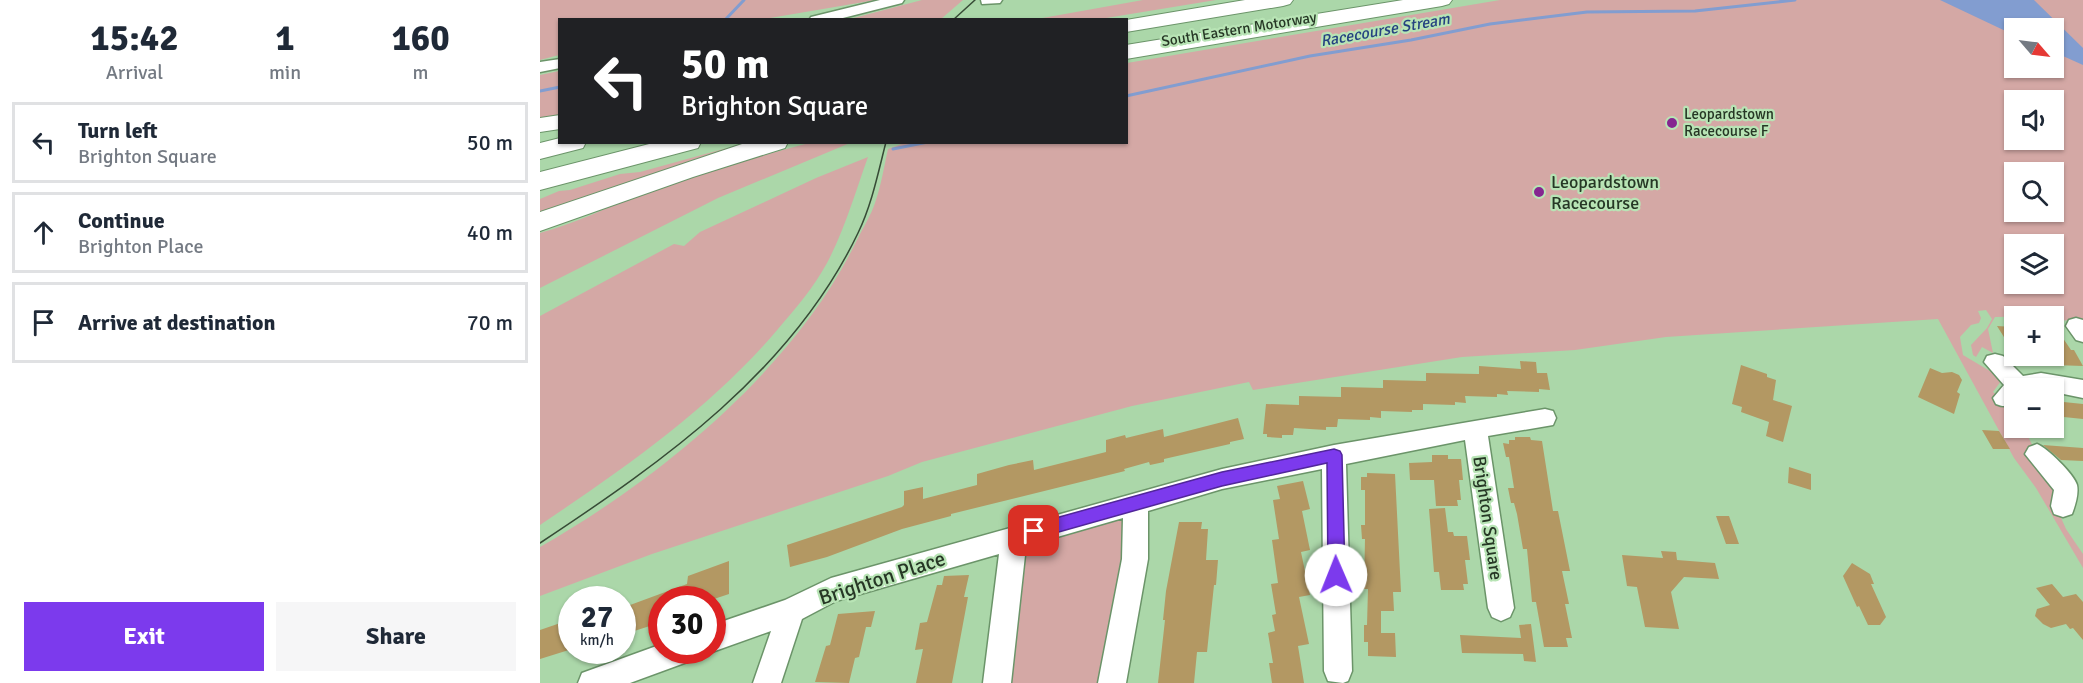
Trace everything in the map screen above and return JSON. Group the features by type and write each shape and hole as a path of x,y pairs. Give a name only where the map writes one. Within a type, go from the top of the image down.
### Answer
{"highway":[{"path":"1128,21 1253,0"},
{"name":"South Eastern Motorway","path":"1128,26 1283,0"},
{"name":"South Eastern Motorway","path":"1128,48 1424,0"},
{"path":"1128,52 1442,0"},
{"path":"540,125 558,122"},
{"path":"540,151 566,144"},
{"path":"540,181 681,144"},
{"path":"540,222 684,171 770,144"}],"street":[{"path":"824,18 897,0"},
{"path":"540,68 558,64"},
{"path":"1995,362 2007,376 2012,391 2044,382 2083,389"},
{"path":"1338,671 1334,455 1545,418"},
{"name":"Brighton Square","path":"1475,429 1501,608"},
{"path":"2037,454 2071,495"},
{"name":"Brighton Place","path":"726,634 791,611 831,590 1222,479 1334,455"},
{"path":"1112,683 1135,559 1136,504"},
{"path":"997,683 1014,537"},
{"path":"767,683 791,611"},
{"path":"592,683 648,663"}],"shaded area":[{"path":"540,0 876,0 770,18 558,18 558,55 540,60"},
{"path":"922,0 963,0 942,18 854,18"},
{"path":"1143,0 1216,0 1106,18 1043,18"},
{"name":"Leopardstown Racecourse","path":"1500,0 2083,0 2083,321 2064,320 2064,306 2004,306 2004,317 1995,317 1988,329 1993,353 1982,347 1976,357 1973,355 1971,345 1992,319 1986,310 1978,311 1981,318 1979,323 1971,325 1960,337 1963,355 2000,377 2001,381 1993,392 2004,400 2004,438 2029,438 2056,483 2054,502 2066,529 2083,554 2083,568 2036,488 2014,458 1938,319 1666,337 1575,350 1462,357 1253,390 1249,382 1132,406 922,462 888,476 652,554 567,586 558,586 558,589 540,596 540,547 632,488 721,415 762,375 799,332 831,287 869,217 879,190 888,149 902,144 1128,144 1128,63"},
{"path":"558,71 558,116 540,119 540,75"},
{"path":"805,144 848,144 718,198 540,288 540,233 680,181"},
{"path":"727,148 728,150 540,215 540,199 559,191"},
{"path":"868,157 827,263 811,289 778,329 725,385 666,435 540,525 540,316 674,244 684,246 700,232 816,178"},
{"path":"1118,518 1125,522 1129,532 1103,683 1006,683 1024,555 1028,545"}],"water":[{"path":"1940,0 2034,0 2052,18 2004,18 2004,30"},
{"path":"2064,29 2083,48 2083,65 2064,56"}],"building":[{"path":"1997,326 2004,326 2004,337"},
{"path":"2064,340 2071,350 2074,350 2083,366 2064,365"},
{"path":"1520,361 1536,362 1537,373 1547,373 1550,390 1507,391 1508,395 1497,394 1497,397 1465,396 1466,403 1455,402 1455,405 1423,404 1423,410 1412,410 1412,412 1381,411 1381,418 1370,417 1370,420 1338,419 1337,427 1326,427 1326,430 1294,428 1293,435 1282,435 1282,438 1267,437 1267,434 1263,434 1266,404 1299,405 1299,396 1341,397 1341,387 1383,388 1383,380 1426,381 1426,373 1479,374 1479,366 1521,369"},
{"path":"1741,365 1767,374 1767,377 1776,380 1773,400 1792,406 1783,442 1766,436 1769,422 1741,412 1742,407 1732,404"},
{"path":"1930,368 1942,373 1952,372 1959,375 1962,380 1957,392 1960,394 1954,414 1918,397"},
{"path":"2064,402 2083,404 2083,419 2064,417"},
{"path":"1238,418 1244,439 1230,442 1230,444 1164,459 1164,462 1150,465 1149,462 1124,469 1125,471 951,514 951,516 902,529 827,557 790,567 787,545 902,507 904,491 923,487 923,499 977,485 977,474 1009,465 1033,460 1034,470 1106,452 1106,440 1125,435 1126,438 1163,429 1164,437"},
{"path":"1982,430 1999,431 2010,449 1993,449"},
{"path":"1515,437 1530,437 1531,440 1542,441 1553,511 1558,511 1570,571 1562,571 1569,604 1565,604 1572,638 1566,638 1568,647 1544,647 1536,602 1532,602 1527,549 1523,549 1517,514 1514,503 1511,503 1508,488 1514,488 1509,457 1506,457 1503,443 1509,444 1509,440 1515,440"},
{"path":"2043,445 2083,448 2083,461 2061,460"},
{"path":"1432,455 1448,455 1448,459 1461,459 1463,480 1459,480 1461,500 1457,500 1458,506 1436,506 1434,480 1410,480 1409,463 1432,462"},
{"path":"1789,467 1811,474 1811,490 1788,483"},
{"path":"1367,473 1395,474 1401,592 1393,592 1394,611 1381,611 1381,633 1395,633 1396,657 1368,656 1368,642 1364,642 1368,589 1364,589 1365,539 1362,539 1361,525 1365,525 1365,490 1361,490 1361,477 1367,477"},
{"path":"1303,481 1310,509 1302,511 1310,550 1301,552 1310,595 1299,597 1309,644 1298,646 1304,683 1272,683 1269,663 1273,663 1268,633 1275,631 1272,615 1276,614 1271,584 1278,583 1272,540 1279,539 1273,500 1280,499 1277,486"},
{"path":"1445,508 1448,532 1453,532 1454,536 1467,536 1470,560 1465,560 1468,584 1463,584 1464,590 1441,590 1439,572 1434,572 1429,509"},
{"path":"1716,516 1729,516 1739,544 1726,544"},
{"path":"1179,522 1202,522 1201,529 1208,529 1206,560 1218,560 1216,585 1214,585 1207,652 1197,652 1194,683 1158,683 1166,591"},
{"path":"1661,551 1676,552 1677,560 1715,563 1719,579 1684,577 1671,592 1679,629 1645,627 1637,587 1627,586 1622,555 1663,558"},
{"path":"729,561 729,594 726,595 726,586 682,586 687,584 688,576"},
{"path":"1852,563 1870,574 1874,584 1871,584 1886,617 1880,625 1868,625 1843,576"},
{"path":"969,575 964,597 968,597 952,683 916,683 923,649 915,650 920,623 927,622 937,585 942,585 944,576"},
{"path":"2052,584 2063,597 2076,594 2083,602 2083,640 2073,628 2070,629 2066,624 2051,628 2035,616 2037,609 2050,605 2036,588"},
{"path":"648,598 648,627 636,630 636,603"},
{"path":"875,611 871,627 866,627 859,657 855,658 849,683 815,682 826,646 830,645 838,614"},
{"path":"558,624 558,653 540,659 540,630"},
{"path":"1531,624 1536,662 1524,661 1523,654 1462,653 1460,635 1521,638 1519,625"}],"waterway":[{"path":"727,18 744,0"},
{"name":"Racecourse Stream","path":"1128,96 1310,56 1411,40 1490,24 1587,12 1695,11 1795,0"},
{"path":"540,91 558,87"},
{"name":"Racecourse Stream","path":"893,149 918,144"}],"tram line":[{"path":"955,18 975,0"},
{"path":"540,543 587,512 678,445 721,409 761,370 798,328 830,283 858,233 871,200 885,144"}],"place":[{"name":"Leopardstown Racecourse F","path":"1672,123"},
{"name":"Leopardstown Racecourse","path":"1539,192"}],"route":[{"path":"1034,531 1222,479 1334,455 1336,575"}]}
